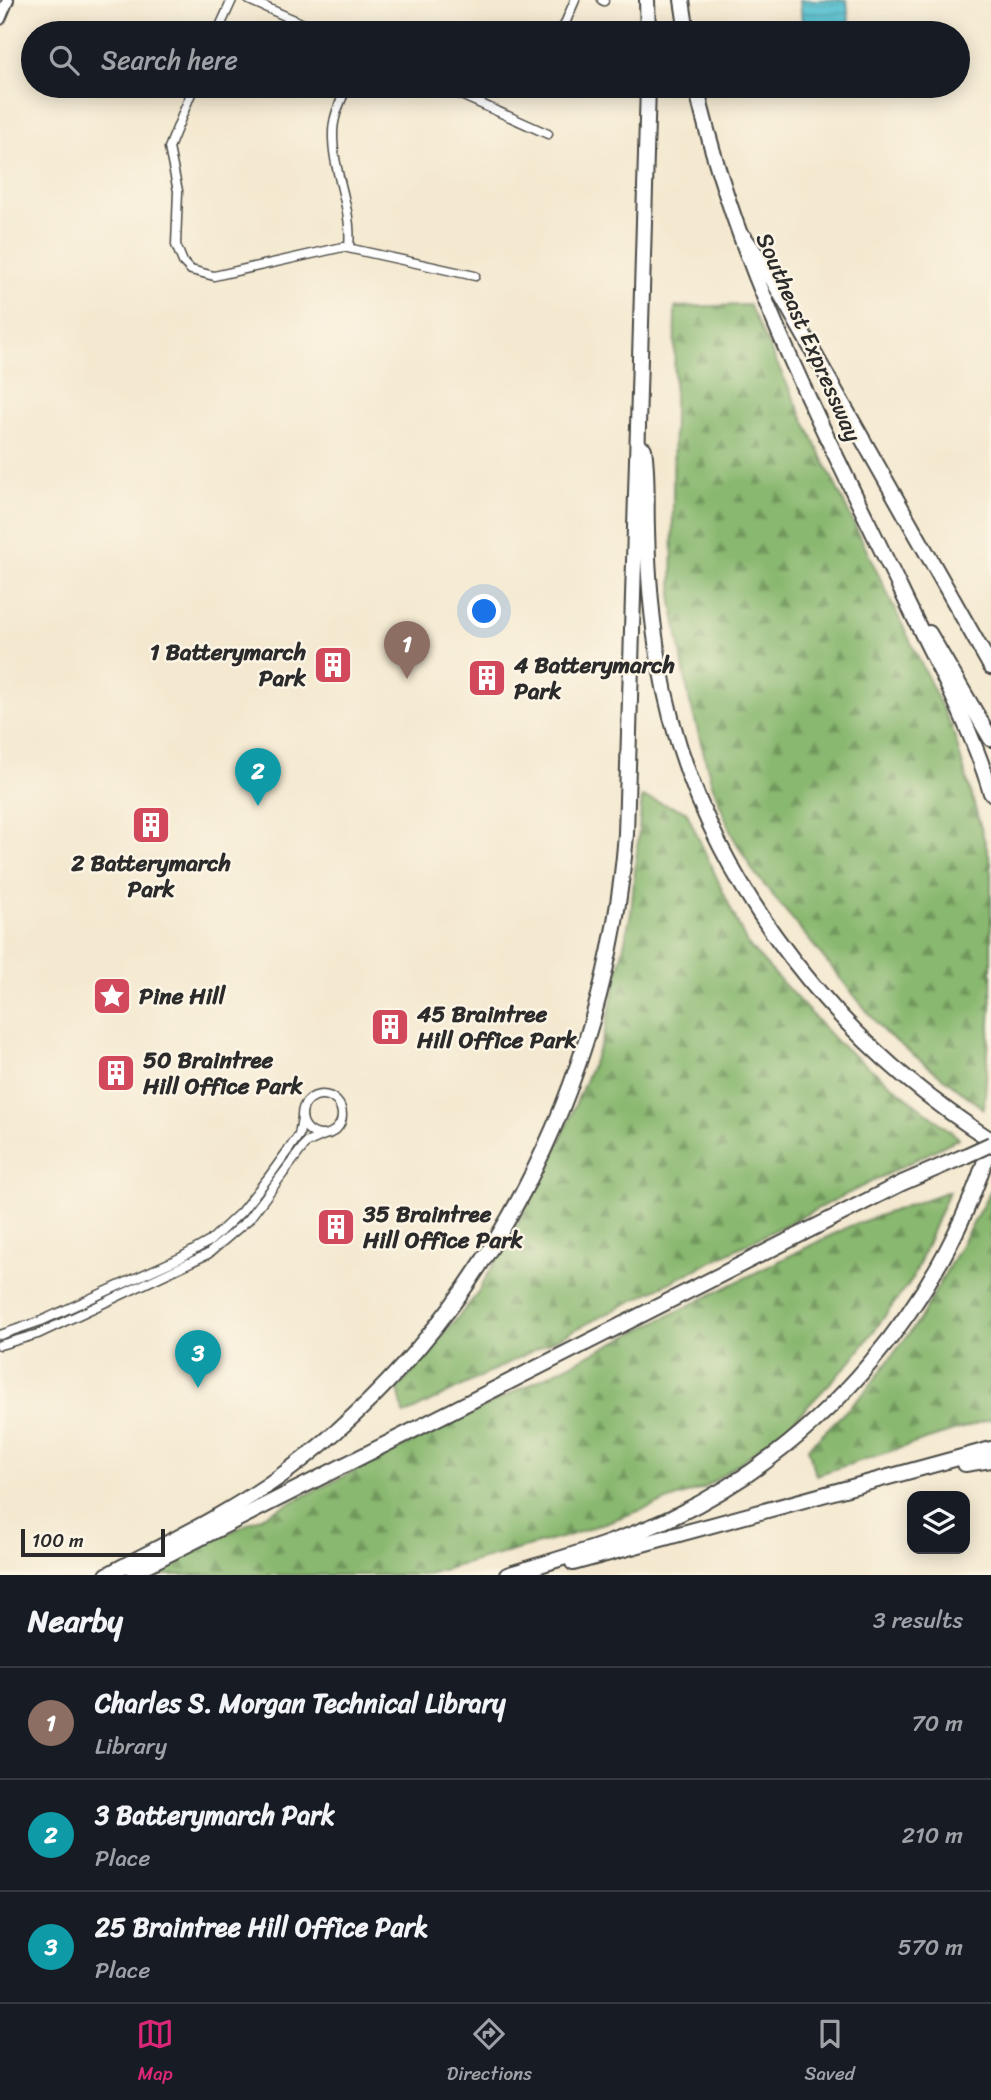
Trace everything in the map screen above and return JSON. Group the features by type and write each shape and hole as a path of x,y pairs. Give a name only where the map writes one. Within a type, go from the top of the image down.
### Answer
{"highway":[{"path":"647,0 648,21"},
{"path":"682,0 685,21"},
{"path":"107,1575 261,1489 312,1452 409,1356 464,1288 511,1214 550,1137 574,1080 598,1005 622,877 628,798 648,98"},
{"name":"Southeast Expressway","path":"699,98 733,222 771,319 904,597"},
{"path":"733,222 766,268 991,667"},
{"path":"639,399 646,466 648,561 655,639 670,714 699,799 747,894 799,967 858,1033 938,1103 989,1142"},
{"path":"904,597 941,650 991,738"},
{"path":"904,597 962,720 991,793"},
{"path":"113,1575 151,1563 902,1183 965,1156 989,1142"},
{"path":"507,1575 671,1518 730,1485 801,1432 864,1370 917,1299 964,1214 989,1142"},
{"path":"517,1575 553,1569 991,1449"},
{"path":"918,1469 991,1460"}],"main road":[{"path":"0,19 8,0"}],"street":[{"path":"222,21 232,0"},
{"path":"249,0 297,21"},
{"path":"566,21 575,0"},
{"path":"189,98 169,148 178,191 176,245 187,266 200,275 214,276 349,247 475,276"},
{"path":"342,98 332,134 349,214 349,247"},
{"path":"468,98 548,134"},
{"path":"0,1335 41,1321 180,1258 210,1241 242,1212 299,1135 303,1107 310,1098 324,1095 334,1099 341,1107 341,1121 334,1131 306,1143 249,1219 208,1254 38,1334 0,1345"},
{"path":"302,1118 309,1130 324,1135"}],"green space":[{"path":"749,305 952,728 991,863 991,1007 984,1109 884,1032 753,871 732,835 712,784 689,698 672,603 675,307"},
{"path":"642,797 686,811 747,944 837,1042 959,1138 404,1415 398,1389 475,1297 547,1172 603,1039 631,913"},
{"path":"991,1190 991,1419 816,1475 808,1448 864,1393 920,1319"},
{"path":"949,1191 913,1278 852,1360 785,1430 706,1487 568,1536 424,1575 144,1575 850,1226"}],"water":[{"path":"800,0 847,0 849,21 802,21"}],"place":[{"name":"1 Batterymarch Park","path":"333,665"},
{"name":"4 Batterymarch Park","path":"487,678"},
{"name":"Charles S. Morgan Technical Library","path":"407,679"},
{"name":"3 Batterymarch Park","path":"258,806"},
{"name":"2 Batterymarch Park","path":"151,825"},
{"name":"Pine Hill","path":"112,996"},
{"name":"45 Braintree Hill Office Park","path":"390,1027"},
{"name":"50 Braintree Hill Office Park","path":"116,1073"},
{"name":"35 Braintree Hill Office Park","path":"336,1227"},
{"name":"25 Braintree Hill Office Park","path":"198,1388"}]}
